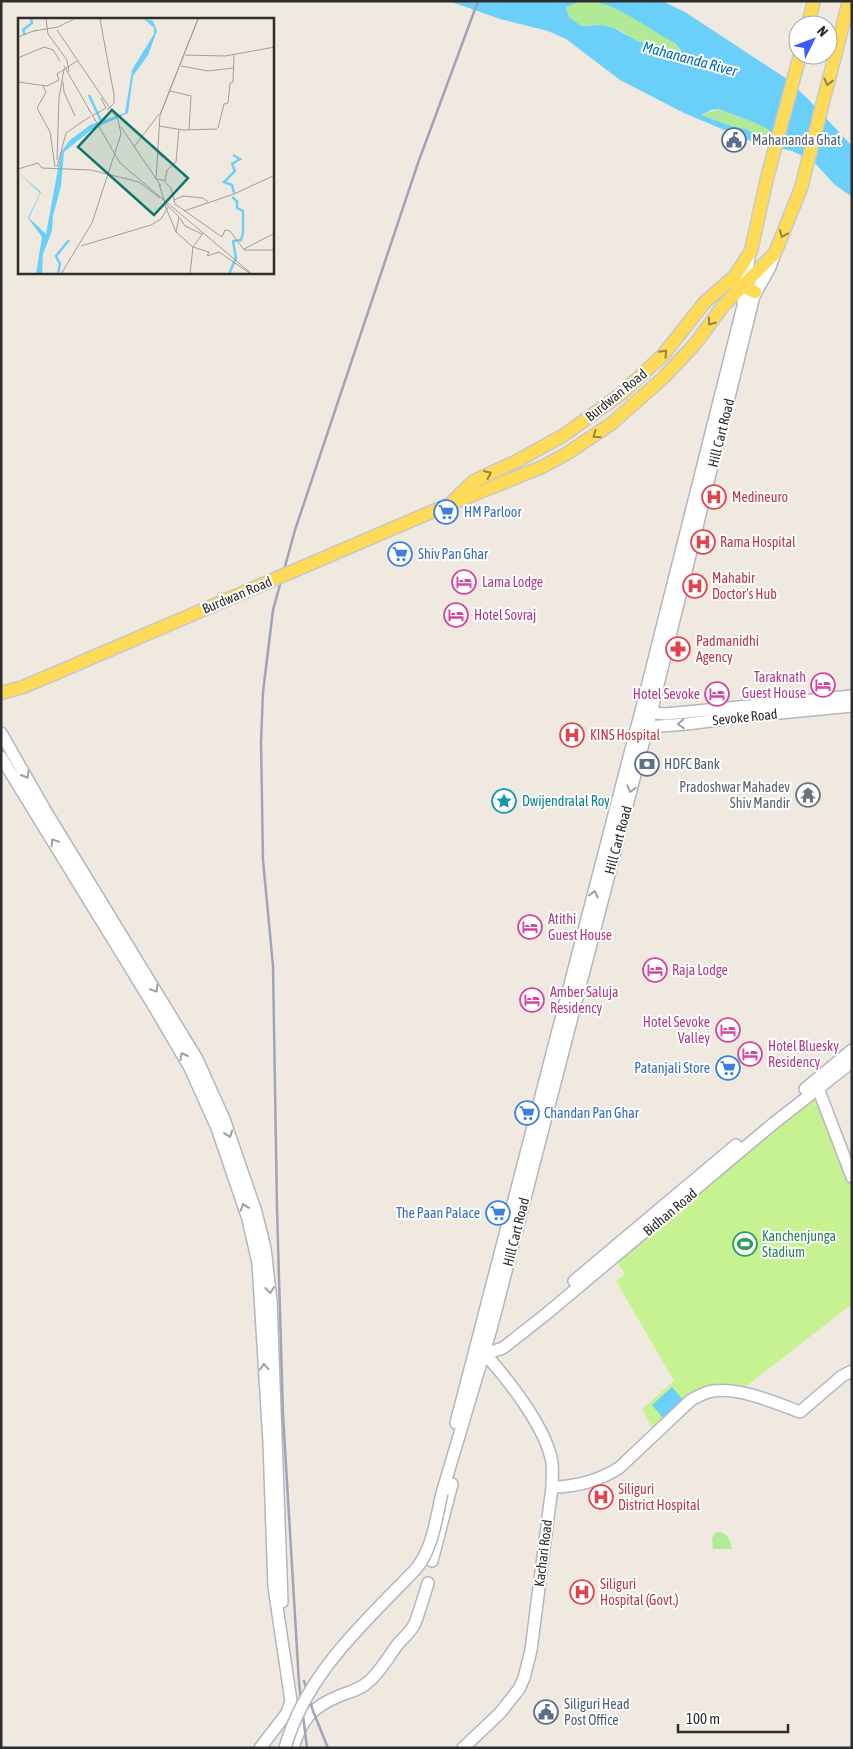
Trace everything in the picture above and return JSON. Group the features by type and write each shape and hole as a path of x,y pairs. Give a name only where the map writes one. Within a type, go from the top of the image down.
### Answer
{"main road":[{"path":"810,15 814,1"},
{"path":"729,282 749,289 775,253 801,188 849,1"},
{"name":"Hill Cart Road","path":"751,251 797,65"},
{"name":"Burdwan Road","path":"450,504 474,481 517,461 564,435 621,394 663,355 705,302 729,282 751,251"},
{"name":"Burdwan Road","path":"1,693 56,673 438,509 514,480 542,467 566,454 611,424 646,394 694,345 723,306 749,289"},
{"name":"Burdwan Road","path":"1,700 23,686"}],"street":[{"name":"Hill Cart Road","path":"456,1435 480,1354 643,726 743,306 749,289 751,251"},
{"name":"Sevoke Road","path":"643,726 687,724 852,696"},
{"name":"Sevoke Road","path":"646,712 666,714 785,707 852,706"},
{"path":"1,733 45,810 197,1059 224,1120 256,1212 265,1248 271,1301 282,1588 281,1625"},
{"path":"1,757 147,994 190,1068 217,1128 248,1219 258,1263 269,1442 274,1587 291,1701 284,1717 260,1748"},
{"name":"Bidhan Road","path":"480,1354 497,1350 544,1307 663,1212 817,1084 852,1050"},
{"name":"Bidhan Road","path":"817,1084 852,1062"},
{"path":"817,1084 852,1177"},
{"name":"Bidhan Road","path":"483,1341 511,1337"},
{"name":"Kachari Road","path":"463,1748 500,1713 519,1689 524,1678 531,1650 552,1487 552,1463 544,1438 523,1403 480,1354"},
{"path":"552,1487 571,1487 606,1476 619,1468 692,1400 702,1394 713,1391 748,1394 800,1412 842,1376 852,1371"},
{"path":"285,1748 297,1714 319,1675 338,1651 424,1558 430,1544 446,1483 456,1435 463,1438 432,1561"},
{"path":"293,1748 303,1722 319,1706 368,1683 411,1630 428,1583"},
{"path":"284,1717 303,1722"}],"green space":[{"path":"581,1 604,3 627,14 675,43 682,52 679,53 655,45 639,43 620,30 591,25 580,26 569,17 566,6"},
{"path":"719,109 755,122 768,129 775,134 771,143 746,129 700,115"},
{"name":"Kanchenjunga Stadium","path":"818,1093 852,1187 852,1304 740,1391 735,1384 730,1388 714,1387 709,1384 679,1406 653,1430 642,1409 674,1381 616,1281 625,1274 617,1262"},
{"path":"716,1532 726,1535 732,1549 713,1549 712,1538"}],"water":[{"name":"Mahananda River","path":"449,1 581,1 566,7 569,17 581,26 601,25 614,28 639,42 679,53 681,53 681,50 675,43 665,37 624,13 591,1 662,1 685,12 787,79 852,146 852,197 834,184 813,161 792,151 753,142 684,113 620,80 566,39 548,31 500,19","holes":["719,109 754,122 775,134 771,143 746,129 731,126 701,115 711,110"]},
{"path":"672,1387 683,1400 663,1418 652,1405"}],"railway":[{"path":"307,1748 299,1683 283,1415 273,966 263,860 261,742 263,692 273,610 295,530 418,163 478,1"},
{"path":"304,1681 313,1711 328,1748"}],"place":[{"name":"Mahananda Ghat","path":"734,140"},
{"name":"Medineuro","path":"714,497"},
{"name":"HM Parloor","path":"446,512"},
{"name":"Rama Hospital","path":"703,542"},
{"name":"Shiv Pan Ghar","path":"400,554"},
{"name":"Lama Lodge","path":"464,582"},
{"name":"Mahabir Doctor's Hub","path":"695,586"},
{"name":"Hotel Sovraj","path":"456,615"},
{"name":"Padmanidhi Agency","path":"678,649"},
{"name":"Taraknath Guest House","path":"823,685"},
{"name":"Hotel Sevoke","path":"717,694"},
{"name":"KINS Hospital","path":"572,735"},
{"name":"HDFC Bank","path":"647,764"},
{"name":"Pradoshwar Mahadev Shiv Mandir","path":"808,795"},
{"name":"Dwijendralal Roy","path":"504,801"},
{"name":"Atithi Guest House","path":"530,927"},
{"name":"Raja Lodge","path":"655,970"},
{"name":"Amber Saluja Residency","path":"532,1000"},
{"name":"Hotel Sevoke Valley","path":"728,1030"},
{"name":"Hotel Bluesky Residency","path":"750,1054"},
{"name":"Patanjali Store","path":"728,1068"},
{"name":"Chandan Pan Ghar","path":"527,1113"},
{"name":"The Paan Palace","path":"498,1213"},
{"name":"Kanchenjunga Stadium","path":"745,1244"},
{"name":"Siliguri District Hospital","path":"601,1497"},
{"name":"Siliguri Hospital (Govt.)","path":"582,1592"},
{"name":"Siliguri Head Post Office","path":"546,1712"}]}
